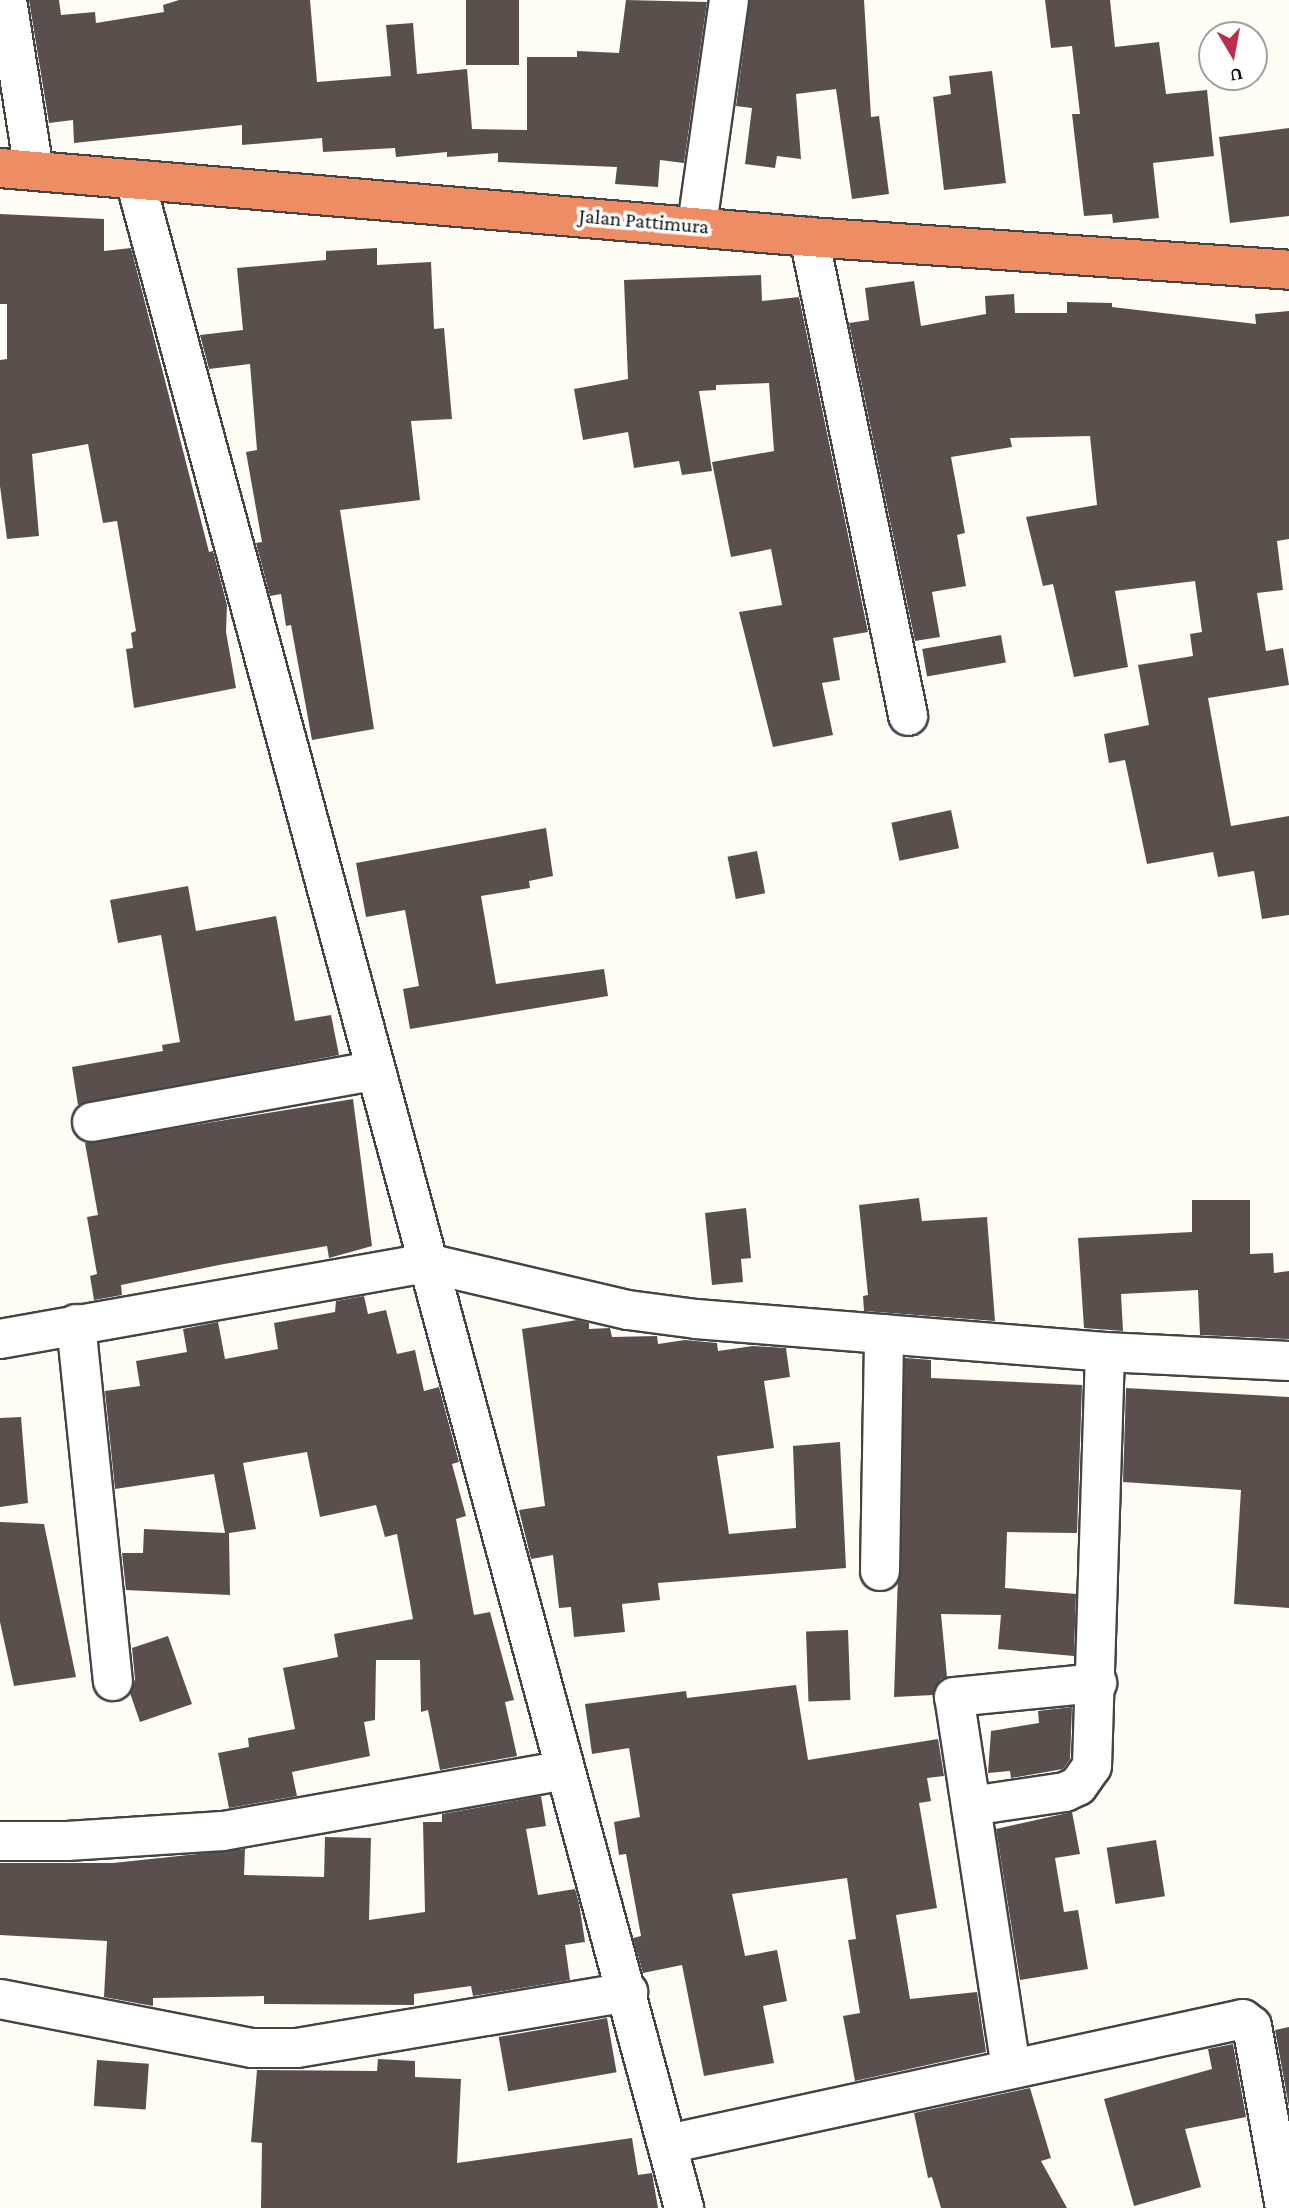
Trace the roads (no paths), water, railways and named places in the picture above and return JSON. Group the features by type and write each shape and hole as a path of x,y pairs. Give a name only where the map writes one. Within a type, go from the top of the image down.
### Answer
{"highway":[{"name":"Jalan Pattimura","path":"17,169 697,225 809,237 1289,270"}],"street":[{"path":"7,0 17,169"},
{"path":"697,225 729,0"},
{"path":"135,180 564,1770 628,1992 684,2208"},
{"path":"809,237 908,716"},
{"path":"92,1122 374,1071"},
{"path":"0,1339 427,1263 628,1310 1105,1352 1289,1362"},
{"path":"76,1324 113,1681"},
{"path":"880,1571 884,1334"},
{"path":"971,1806 1052,1796 1078,1786 1092,1766 1097,1684 1105,1352"},
{"path":"1011,2068 954,1697 1097,1684"},
{"path":"0,1841 67,1841 223,1831 564,1770"},
{"path":"0,1999 251,2048 297,2048 628,1992"},
{"path":"668,2144 1011,2068 1248,2021 1285,2208"}]}
